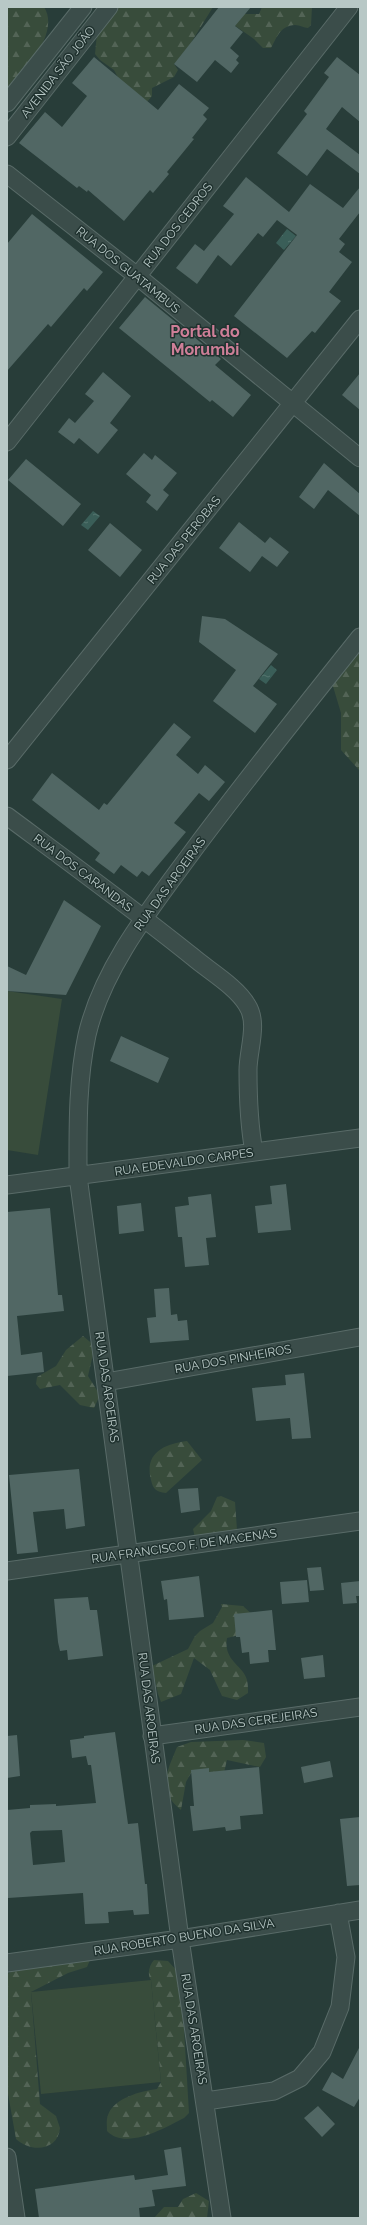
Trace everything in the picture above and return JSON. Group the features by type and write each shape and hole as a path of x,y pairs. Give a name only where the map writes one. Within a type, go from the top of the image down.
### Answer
{"street":[{"name":"AVENIDA SÃO JOÃO","path":"7,103 83,7"},
{"name":"AVENIDA SÃO JOÃO","path":"7,137 109,7"},
{"name":"RUA DOS CEDROS","path":"7,442 349,7"},
{"name":"RUA DOS GUATAMBUS","path":"7,174 137,276 360,458"},
{"name":"RUA DAS PEROBAS","path":"7,760 360,319"},
{"name":"RUA DAS AROEIRAS","path":"222,2218 206,2101 180,1939 152,1736 130,1554 78,1176 80,1077 88,1034 103,989 143,917 248,778 360,638"},
{"name":"RUA DOS CARANDAS","path":"7,816 143,917 231,988 247,1005 251,1017 252,1028 248,1068 248,1105 254,1152"},
{"name":"RUA EDEVALDO CARPES","path":"7,1185 360,1138"},
{"name":"RUA DOS PINHEIROS","path":"106,1382 360,1337"},
{"name":"RUA FRANCISCO F. DE MACENAS","path":"7,1571 360,1521"},
{"name":"RUA DAS CEREJEIRAS","path":"152,1736 360,1707"},
{"name":"RUA ROBERTO BUENO DA SILVA","path":"7,1963 180,1939 360,1910"},
{"path":"206,2101 274,2091 300,2078 322,2052 340,2007 346,1957 338,1913"},
{"path":"7,2157 16,2218"}],"green space":[{"path":"7,7 44,7 48,17 48,29 38,53 7,94"},
{"path":"114,7 213,7 192,41 195,47 174,64 178,70 174,77 152,88 152,96 147,102 121,83 114,70 100,60 95,54 98,24"},
{"path":"262,7 312,7 311,25 308,28 299,25 286,27 277,36 271,48 263,48 254,39 227,20 239,14 259,14"},
{"path":"360,648 359,770 341,750 341,713 332,683"},
{"path":"7,991 62,999 38,1155 7,1150"},
{"path":"83,1336 95,1346 88,1376 100,1395 94,1408 80,1405 60,1385 40,1389 36,1384 37,1377 56,1366 66,1350"},
{"path":"187,1441 202,1460 166,1493 157,1491 151,1480 150,1463 153,1457 164,1448 179,1442"},
{"path":"221,1496 235,1502 237,1530 196,1542 193,1529 211,1511 217,1497"},
{"path":"221,1604 243,1606 255,1617 255,1631 227,1638 228,1652 245,1675 248,1693 237,1700 222,1696 210,1670 194,1658 181,1694 161,1702 152,1666 188,1649 195,1636 213,1623 222,1607"},
{"path":"243,1740 264,1743 266,1757 260,1767 227,1760 219,1793 198,1774 191,1773 186,1782 181,1810 173,1803 168,1795 166,1780 167,1773 177,1747 191,1742"},
{"path":"89,1954 90,1960 87,1967 68,1973 31,1992 40,2104 56,2116 60,2128 58,2136 49,2145 36,2148 29,2146 16,2139 7,2088 7,1974 17,1969"},
{"path":"154,1960 168,1961 178,1972 182,1995 189,2113 184,2118 167,2127 146,2135 125,2139 115,2137 107,2131 107,2119 111,2109 129,2096 157,2089 161,2082 151,1980 149,1973"},
{"path":"151,1980 161,2082 41,2094 31,1992"},
{"path":"196,2193 209,2201 207,2218 154,2218 164,2207 178,2207 183,2199"}],"water":[{"path":"287,229 296,236 284,250 276,243"},
{"path":"93,511 100,516 88,530 81,525"},
{"path":"271,665 277,670 266,684 259,679"}],"building":[{"path":"219,7 251,7 235,26 243,32 230,48 239,56 236,60 239,63 231,73 215,60 197,82 174,64"},
{"path":"94,57 158,110 179,84 209,108 203,115 207,119 192,138 194,139 167,172 169,174 153,193 150,190 124,221 88,190 87,192 79,186 77,188 19,143 45,112 62,127 87,96 72,83"},
{"path":"337,57 360,75 360,122 342,107 326,129 360,155 360,174 327,149 307,176 277,153 307,114 304,111 329,77 324,73"},
{"path":"246,177 289,212 310,184 343,208 360,187 360,212 339,239 345,244 339,252 352,262 329,292 341,301 315,333 312,331 287,358 234,316 297,235 277,220 263,237 258,233 231,266 218,255 197,284 176,268 195,244 204,251 234,214 223,206"},
{"path":"32,214 103,272 87,291 84,288 51,327 48,324 7,371 7,244"},
{"path":"145,297 221,359 215,365 251,395 233,417 212,400 210,402 119,328"},
{"path":"103,372 131,396 110,423 118,430 98,454 79,438 74,444 58,432 69,418 75,423 94,401 85,394"},
{"path":"360,373 360,410 342,395"},
{"path":"144,453 152,460 155,455 177,473 163,490 169,495 157,511 146,502 151,495 126,474"},
{"path":"26,459 81,504 63,526 8,480"},
{"path":"324,463 360,494 360,516 328,490 314,509 299,497"},
{"path":"239,522 265,543 270,537 289,552 277,567 262,556 250,572 219,548"},
{"path":"110,523 142,550 120,577 88,550"},
{"path":"202,616 225,619 278,654 253,686 277,704 255,733 213,701 236,670 199,642"},
{"path":"174,723 191,737 176,755 198,774 205,765 225,782 209,801 199,793 174,823 186,832 149,876 142,871 137,877 121,865 114,874 95,860 100,853 32,800 52,773 99,810 104,803 107,805"},
{"path":"64,900 101,926 66,995 7,991 7,966 26,975"},
{"path":"121,1036 169,1058 158,1083 110,1061"},
{"path":"286,1184 291,1230 258,1233 255,1206 272,1204 270,1186"},
{"path":"211,1194 216,1237 206,1238 209,1265 185,1267 182,1237 178,1237 175,1207 189,1205 188,1197"},
{"path":"141,1203 144,1231 119,1234 117,1206"},
{"path":"50,1208 58,1295 62,1295 64,1311 17,1316 21,1355 42,1352 44,1372 7,1376 7,1212"},
{"path":"169,1288 171,1315 177,1314 178,1321 187,1320 189,1340 150,1343 147,1318 156,1317 154,1289"},
{"path":"304,1373 311,1438 292,1439 290,1418 256,1421 252,1388 286,1385 285,1375"},
{"path":"79,1469 85,1526 66,1529 64,1509 33,1512 38,1552 17,1554 9,1475"},
{"path":"198,1488 200,1510 181,1513 178,1489"},
{"path":"321,1567 324,1590 310,1591 307,1568"},
{"path":"199,1576 204,1617 169,1620 167,1599 164,1600 161,1581"},
{"path":"307,1580 309,1602 282,1604 280,1582"},
{"path":"360,1581 360,1596 356,1596 357,1603 343,1604 341,1583"},
{"path":"88,1597 90,1610 97,1610 103,1656 68,1660 67,1650 60,1651 54,1599"},
{"path":"272,1610 276,1650 268,1650 269,1662 250,1664 249,1652 242,1653 240,1637 236,1637 234,1614"},
{"path":"323,1655 325,1677 304,1679 301,1658"},
{"path":"115,1732 128,1824 138,1823 145,1884 147,1884 149,1914 134,1915 133,1910 108,1912 109,1923 85,1924 83,1893 8,1898 7,1810 30,1808 30,1805 56,1804 56,1806 96,1803 91,1765 88,1765 86,1756 72,1758 70,1740 84,1738 84,1736","holes":["62,1830 65,1862 33,1865 30,1833 32,1831"]},
{"path":"17,1735 20,1776 7,1778 7,1736"},
{"path":"330,1761 333,1777 304,1783 301,1767"},
{"path":"259,1767 263,1814 240,1816 241,1829 226,1831 225,1827 193,1831 190,1806 194,1806 191,1770 209,1768 209,1772"},
{"path":"360,1817 360,1885 347,1886 340,1819"},
{"path":"360,2046 360,2097 354,2107 322,2090 332,2072 343,2079"},
{"path":"318,2106 335,2124 322,2137 304,2118"},
{"path":"181,2147 186,2186 152,2190 155,2206 139,2208 140,2218 39,2218 35,2189 134,2175 135,2180 168,2175 164,2150"}],"district":[{"name":"Portal do Morumbi","path":"205,340"}]}
